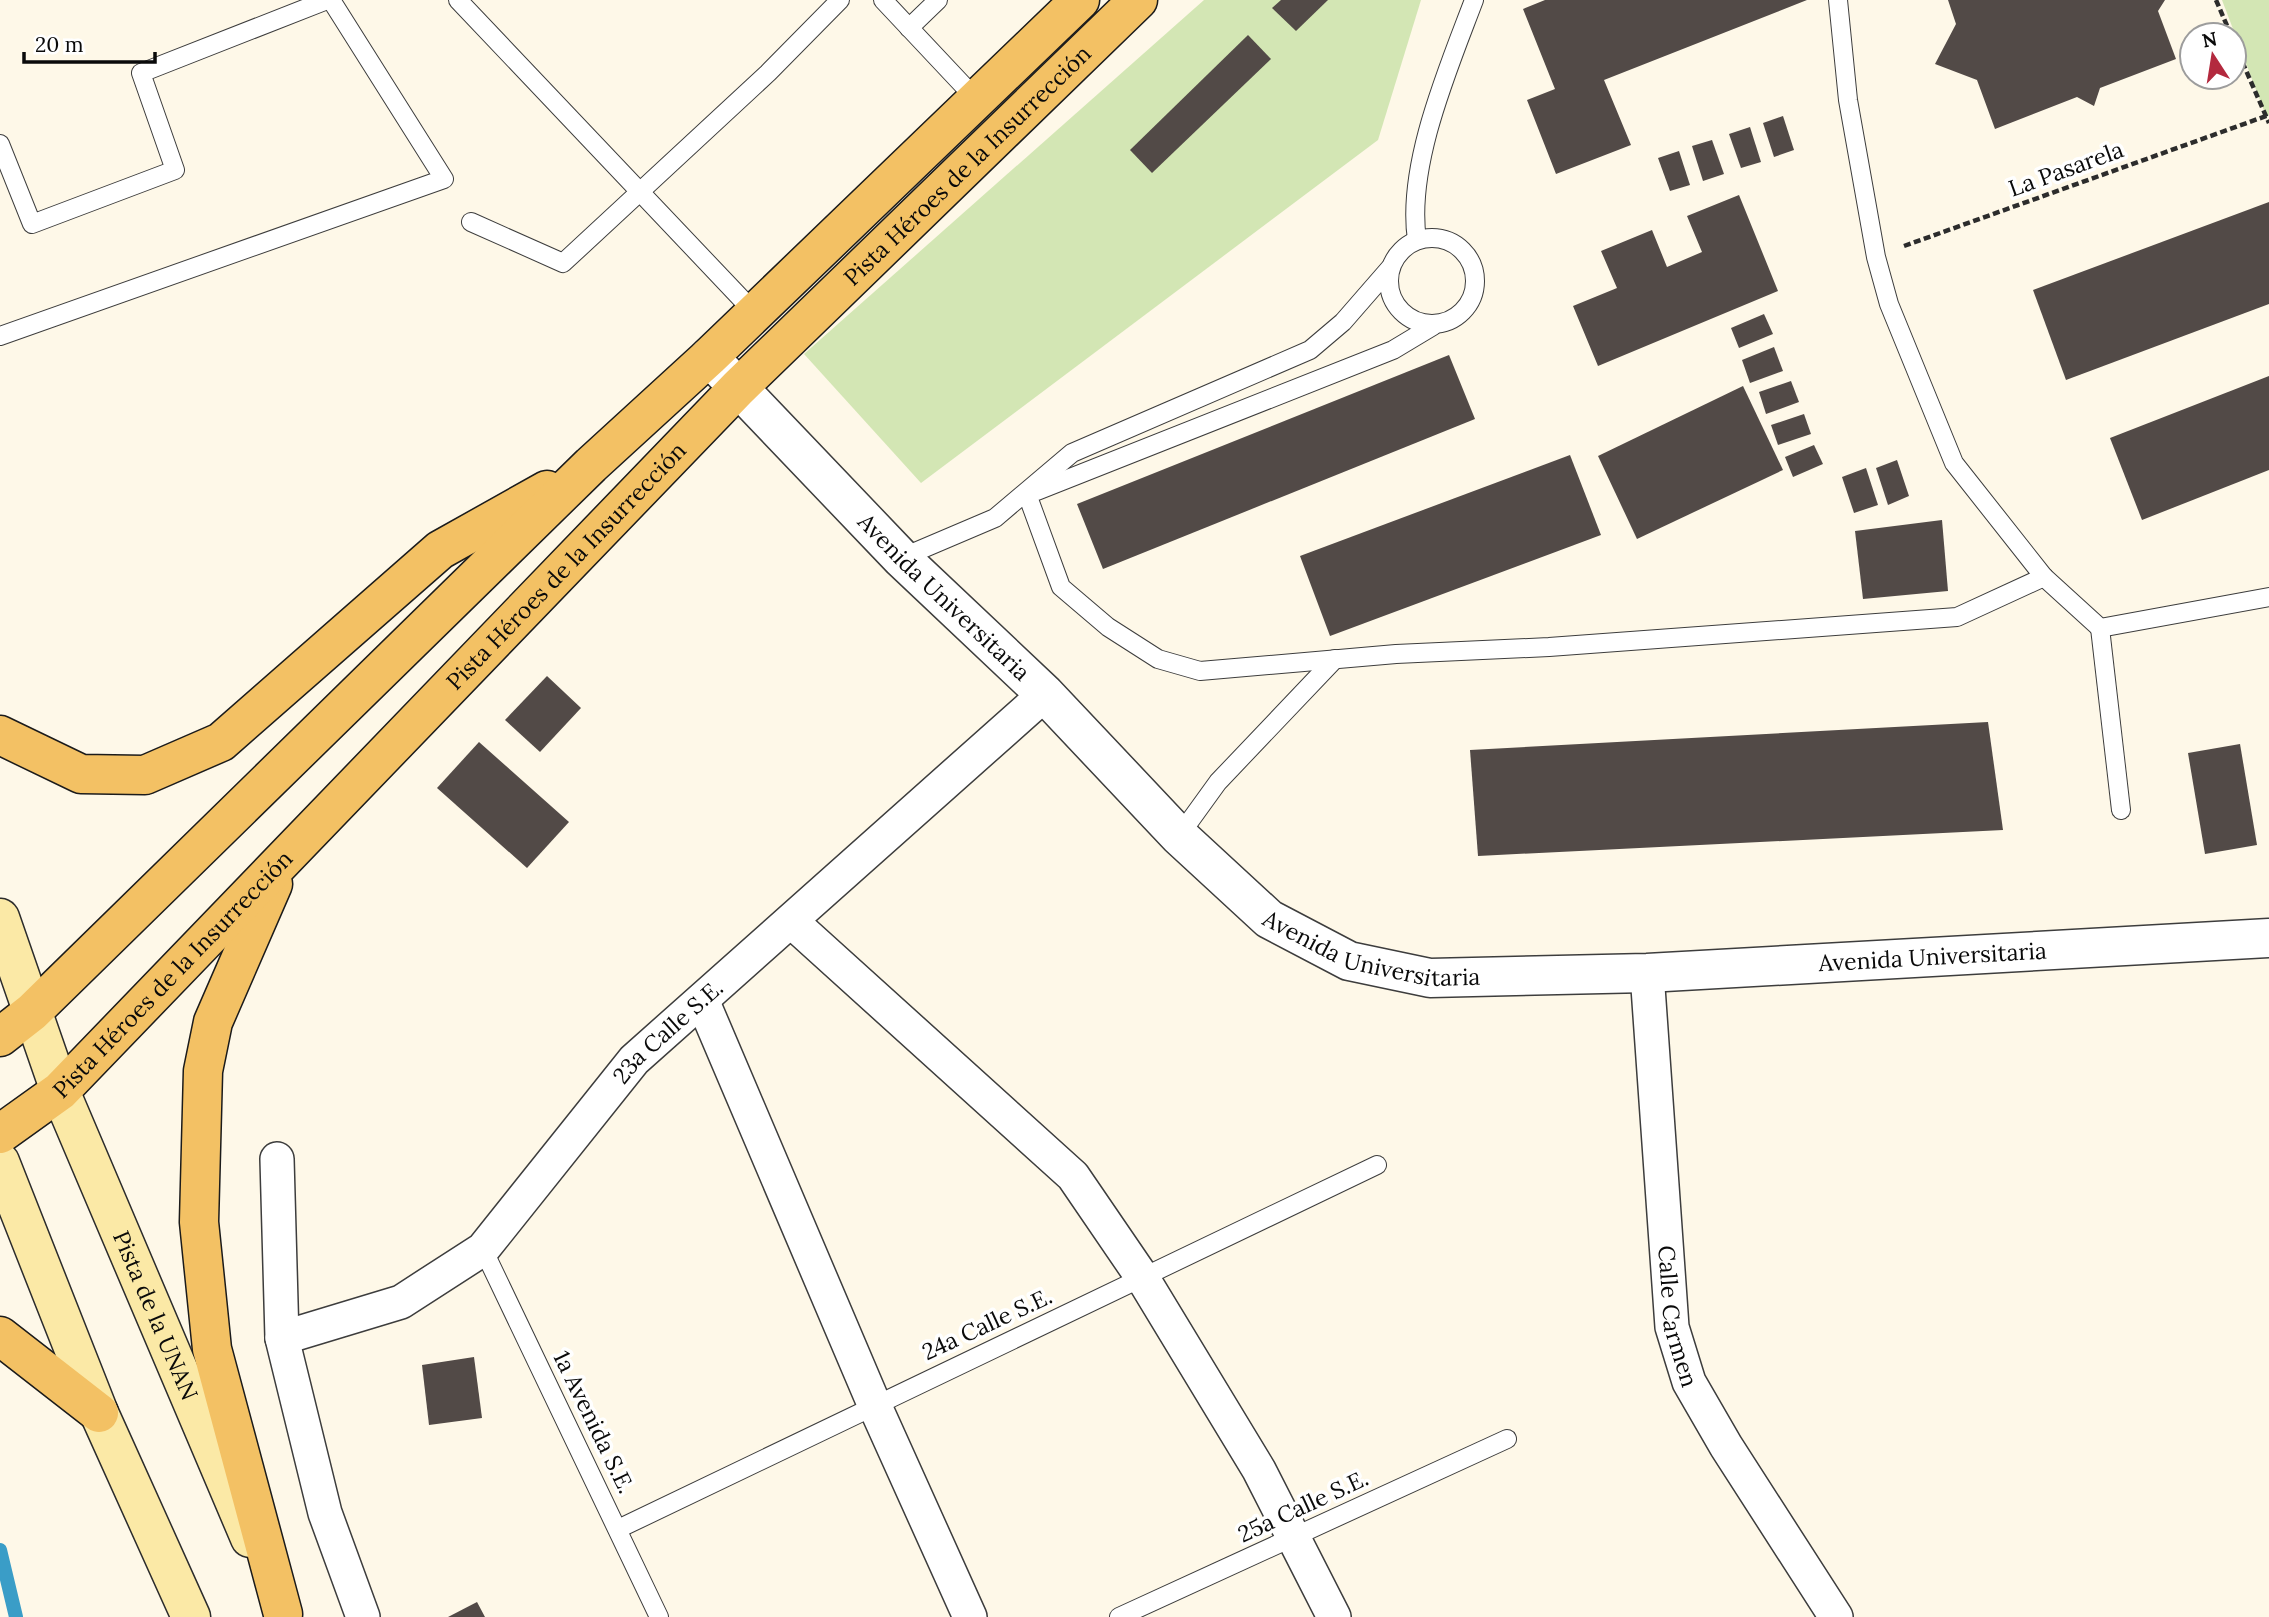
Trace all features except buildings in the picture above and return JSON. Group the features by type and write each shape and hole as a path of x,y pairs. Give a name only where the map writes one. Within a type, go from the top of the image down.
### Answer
{"main road":[{"name":"Pista Héroes de la Insurrección","path":"0,1037 32,1012 591,465 709,357 753,311 1080,0"},
{"name":"Pista Héroes de la Insurrección","path":"0,1134 60,1091 738,388 1138,0"},
{"path":"0,735 81,774 145,775 221,742 440,550 591,465"},
{"path":"284,1616 212,1349 199,1222 199,1136 203,1071 213,1022 244,945 288,854"},
{"name":"Pista de la UNAN","path":"0,918 60,1091 284,1616"},
{"path":"0,1162 99,1413 191,1617"},
{"path":"0,1336 99,1413"}],"street":[{"name":"Avenida Universitaria","path":"709,357 901,558 1045,694 1179,836 1269,919 1349,961 1430,978 1647,973 2268,945"},
{"name":"23a Calle S.E.","path":"282,1338 401,1302 482,1250 634,1060 1045,694"},
{"path":"791,921 1073,1176 1142,1277 1259,1470 1334,1617"},
{"name":"Calle Carmen","path":"1647,973 1672,1327 1689,1382 1726,1446 1836,1617"},
{"path":"702,1000 874,1404 970,1617"},
{"path":"277,1160 282,1338 325,1513 363,1617"}],"lane":[{"path":"0,144 32,224 175,170 141,73 329,0 444,179 0,336"},
{"path":"458,0 753,311"},
{"path":"471,222 563,263 768,73 840,0"},
{"path":"883,0 977,100"},
{"path":"909,28 938,0"},
{"path":"1417,240 1414,218 1418,180 1443,80 1474,0"},
{"path":"1838,0 1848,100 1875,257 1889,304 1954,463 2044,577 2100,628 2121,810"},
{"path":"901,558 995,518 1027,494 1072,453 1310,350 1343,322 1390,268 1406,245 1432,237 1458,245 1475,266 1475,294 1459,316 1433,326 1393,350 1027,494"},
{"path":"1390,268 1390,296 1407,317 1433,326"},
{"path":"1027,494 1061,587 1108,627 1158,659 1199,671 1335,659 1549,647 1957,617 2044,577"},
{"path":"2100,628 2269,597"},
{"path":"1179,836 1218,782 1335,659"},
{"name":"24a Calle S.E.","path":"618,1529 1377,1165"},
{"name":"1a Avenida S.E.","path":"482,1250 659,1617"},
{"name":"25a Calle S.E.","path":"1119,1617 1507,1438"}],"path":[{"path":"2216,0 2225,21"},
{"path":"2248,73 2269,123"},
{"name":"La Pasarela","path":"1875,257 2268,116"}],"green space":[{"path":"1204,0 1421,0 1378,140 921,483 804,354"},
{"path":"2222,0 2269,0 2269,115 2266,116 2248,69 2248,21 2230,21"}],"waterway":[{"path":"0,1550 16,1617"}]}
